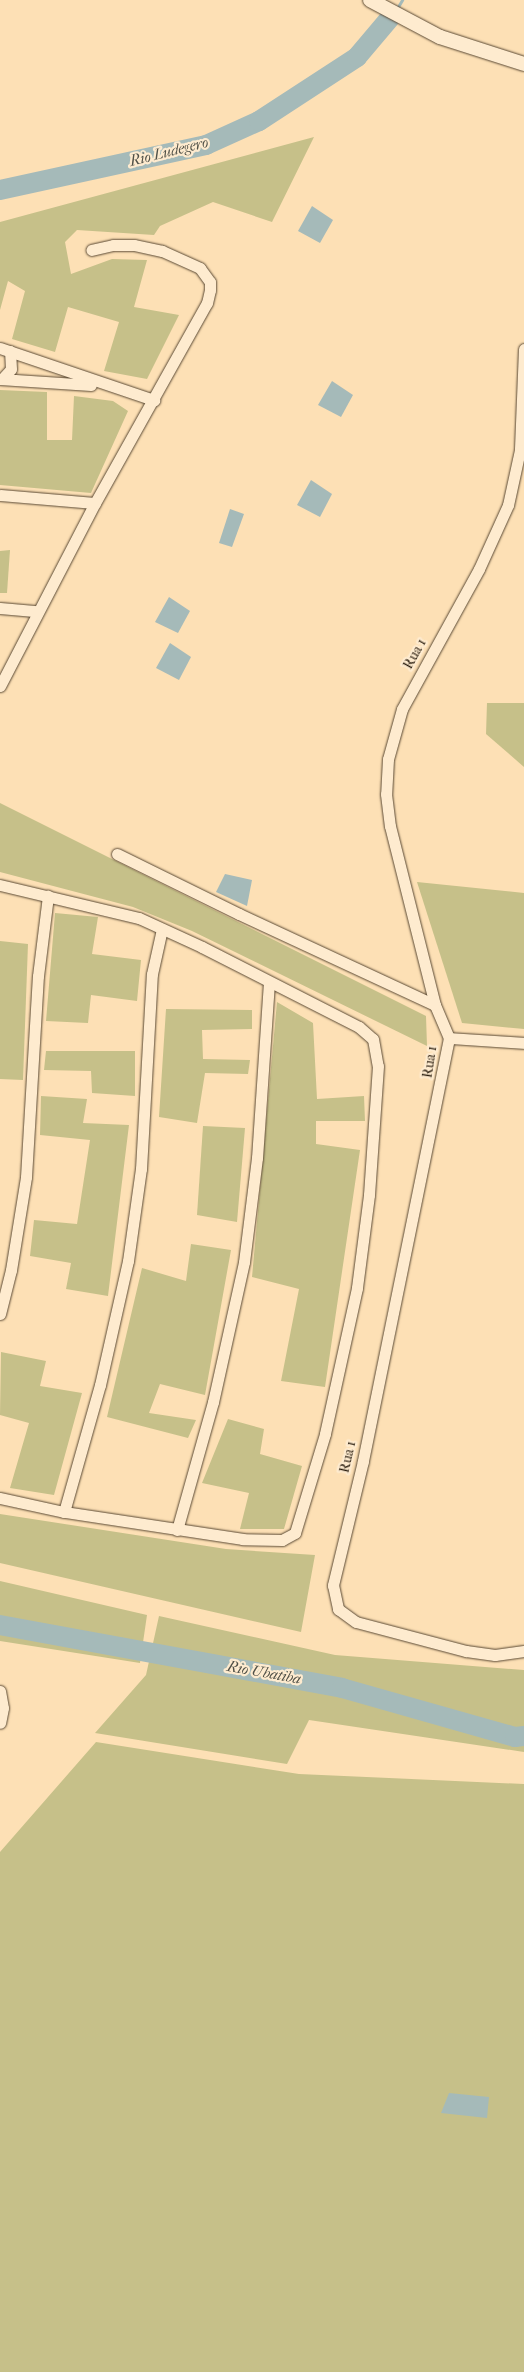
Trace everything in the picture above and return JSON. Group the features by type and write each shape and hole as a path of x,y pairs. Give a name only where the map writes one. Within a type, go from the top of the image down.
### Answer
{"street":[{"path":"370,0 440,37 524,64"},
{"path":"0,686 37,611 95,503 207,302 210,282 200,268 162,252 120,245 92,250"},
{"path":"5,349 105,386 154,400"},
{"path":"1,379 11,369 5,349"},
{"name":"Rua 1","path":"524,349 520,450 508,505 479,569 402,709 388,758 386,794 390,826 436,1005 449,1038 365,1451 334,1576 333,1593 335,1603 344,1616 374,1627 466,1651 494,1655 524,1651"},
{"path":"1,379 105,386"},
{"path":"0,495 48,497 95,503"},
{"path":"0,608 37,611"},
{"path":"117,854 238,914 436,1005"},
{"path":"0,885 139,918 359,1026 368,1034 376,1048 369,1195 357,1288 325,1434 295,1533 290,1538 272,1541 177,1530 64,1512 0,1498"},
{"path":"0,1314 11,1270 26,1177 38,976 48,896"},
{"path":"64,1512 100,1385 128,1261 141,1169 152,974 162,929"},
{"path":"177,1530 215,1394 244,1262 257,1158 269,983"},
{"path":"449,1038 524,1043"},
{"path":"0,1691 3,1708 0,1723"}],"shaded area":[{"path":"314,137 272,222 213,202 160,226 154,235 77,230 65,242 71,274 112,259 147,260 134,307 179,315 147,379 104,371 119,322 68,307 55,352 12,339 25,291 8,281 0,310 0,222"},
{"path":"312,206 333,220 320,243 298,231"},
{"path":"332,381 353,395 341,417 318,405"},
{"path":"0,390 47,392 47,440 72,440 74,396 113,401 128,411 91,493 0,485"},
{"path":"311,480 332,494 320,517 297,505"},
{"path":"230,509 244,514 232,547 219,543"},
{"path":"10,550 7,593 0,593 0,551"},
{"path":"169,597 190,611 178,633 155,622"},
{"path":"170,643 191,657 179,680 156,668"},
{"path":"487,703 524,703 524,767 486,734"},
{"path":"0,803 426,1016 427,1046 192,931 133,907 0,872"},
{"path":"225,874 252,880 247,906 216,892"},
{"path":"417,882 524,893 524,1029 462,1023"},
{"path":"55,913 98,917 92,954 141,960 137,1001 91,995 88,1023 46,1021"},
{"path":"0,941 28,944 23,1080 0,1079"},
{"path":"277,1002 313,1023 317,1099 364,1096 365,1121 316,1121 316,1144 360,1150 325,1387 281,1381 299,1289 252,1277"},
{"path":"166,1009 252,1010 252,1029 202,1030 203,1059 250,1060 248,1074 205,1073 197,1123 159,1117"},
{"path":"46,1051 135,1051 135,1096 92,1093 91,1071 44,1070"},
{"path":"41,1096 87,1099 83,1123 129,1125 108,1296 66,1289 71,1263 30,1256 34,1220 77,1224 90,1140 40,1135"},
{"path":"203,1126 245,1128 237,1222 197,1215"},
{"path":"191,1244 231,1250 205,1395 160,1384 149,1413 196,1420 188,1438 107,1417 142,1268 186,1281"},
{"path":"1,1352 46,1361 40,1386 82,1393 54,1495 10,1488 29,1423 0,1415"},
{"path":"228,1419 264,1429 260,1454 302,1466 284,1529 240,1529 249,1493 202,1483"},
{"path":"0,1514 226,1549 315,1555 301,1632 0,1563"},
{"path":"0,1581 147,1615 140,1663 0,1641"},
{"path":"159,1616 335,1655 524,1670 524,1752 309,1720 287,1764 95,1733 146,1675"},
{"path":"96,1742 299,1774 524,1784 524,2372 0,2372 0,1852"},
{"path":"449,2093 489,2097 487,2118 441,2113"}],"waterway":[{"path":"396,10 402,0"},
{"name":"Rio Ludegero","path":"0,190 206,145 259,121 357,57 390,18"},
{"name":"Rio Ubatiba","path":"0,1625 342,1688 515,1737 524,1736"}]}
